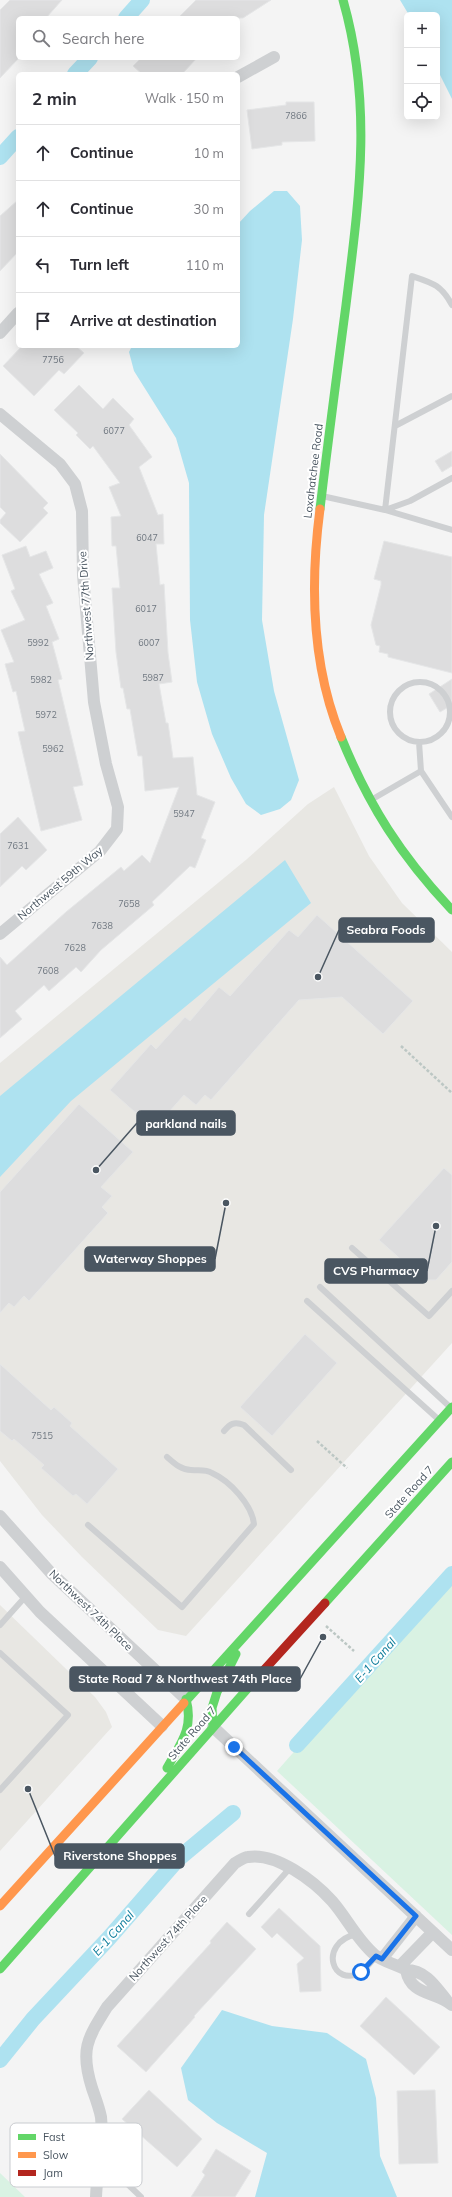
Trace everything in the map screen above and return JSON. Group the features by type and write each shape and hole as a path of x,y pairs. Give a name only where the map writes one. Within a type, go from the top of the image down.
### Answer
{"main road":[{"name":"Loxahatchee Road","path":"343,0 359,69 363,134 358,208 317,532 314,608 320,661 334,716 360,782 389,836 430,889 452,910"},
{"path":"0,1906 452,1407"},
{"name":"State Road 7","path":"0,1968 213,1727 452,1462"},
{"path":"213,1727 212,1708 217,1692 249,1630"},
{"path":"149,1801 185,1736 190,1714 186,1699"}],"street":[{"path":"240,76 274,57"},
{"path":"0,333 16,315"},
{"name":"Northwest 77th Drive","path":"0,414 60,464 75,484 82,511 83,575 94,702 106,764 118,807 117,829"},
{"name":"Northwest 59th Way","path":"0,934 100,851 117,829"},
{"name":"Northwest 74th Place","path":"0,1516 57,1579 186,1699"},
{"path":"0,1567 26,1596 162,1726"},
{"path":"213,1727 452,1950"},
{"name":"Northwest 74th Place","path":"101,2123 101,2116 87,2074 85,2048 94,2027 106,2007 235,1863 247,1857 262,1856 291,1867 331,1900 356,1934 379,1957 403,1968 420,1972 429,1978 451,2004"},
{"path":"379,1957 416,1916"},
{"path":"403,1968 433,1932"},
{"name":"Northwest 74th Place","path":"96,2197 97,2187"}],"lane":[{"path":"385,510 412,276 436,283 447,295 452,305"},
{"path":"395,426 452,396"},
{"path":"385,510 410,501 452,478"},
{"path":"322,496 385,510 452,530"},
{"path":"418,682 429,683 437,687 444,694 450,712 446,726 437,737 428,741 419,742 400,734 394,726 391,717 392,702 400,689 409,684 418,682"},
{"path":"419,742 422,771 452,817"},
{"path":"370,800 422,771"},
{"path":"352,1248 429,1316 452,1291"},
{"path":"320,1287 452,1407"},
{"path":"307,1301 440,1420"},
{"path":"224,1431 230,1424 237,1423 244,1425 291,1470"},
{"path":"88,1525 182,1608 254,1524 253,1515 241,1495 213,1473 203,1470 190,1470 178,1467 167,1457"},
{"path":"0,1625 26,1596"},
{"path":"0,1653 68,1715 0,1790"},
{"path":"249,1914 291,1867"},
{"path":"356,1934 342,1939 336,1945 332,1954 333,1963 336,1969 342,1974 355,1975 379,1957"},
{"path":"131,2187 141,2197"}],"path":[{"path":"401,1046 452,1093"},
{"path":"317,1441 347,1468"},
{"path":"314,1616 354,1651"}],"shaded area":[{"path":"334,787 369,856 402,903 452,952 452,1343 186,1636 158,1630 82,1557 42,1515 0,1461 0,1063 247,859 308,804"},
{"path":"0,1605 95,1697 106,1712 112,1727 0,1851"}],"green space":[{"path":"452,1573 452,1935 277,1771"},
{"path":"0,2173 10,2183 10,2187 15,2187 25,2197 0,2197"}],"water":[{"path":"400,0 452,0 452,99 440,75 440,12 407,12"},
{"path":"274,191 287,191 300,206 302,240 293,319 264,515 262,620 274,691 299,780 291,800 280,809 261,815 246,804 231,778 212,734 197,682 190,620 189,483 176,438 134,371 129,352 131,348 240,348 240,222 250,211"},
{"path":"285,860 311,903 71,1101 0,1177 0,1096"},
{"path":"222,2010 272,2026 327,2033 366,2059 376,2098 380,2156 397,2197 255,2197 267,2153 217,2123 188,2100 181,2068"}],"building":[{"path":"10,0 62,0 48,16 16,16 17,60 0,78 0,10"},
{"path":"196,0 271,0 243,18 240,18 240,16 180,16"},
{"path":"139,60 195,60 184,72 140,72 133,66"},
{"path":"286,102 314,102 315,141 282,142 282,145 252,149 247,110 286,105"},
{"path":"16,202 16,254 0,271 0,216"},
{"path":"20,348 78,348 84,353 64,374 59,370 34,396 3,366"},
{"path":"79,385 103,409 113,398 134,419 129,425 152,457 139,467 158,515 163,514 164,544 156,544 160,585 164,584 168,653 172,682 159,684 166,723 168,723 173,758 193,757 197,795 215,802 201,838 206,840 195,868 190,866 152,902 154,905 101,950 81,972 76,967 49,991 44,985 15,1011 22,1019 0,1038 0,957 7,965 66,912 121,867 124,871 142,855 150,863 179,787 145,791 142,756 138,756 130,709 127,709 123,688 121,688 116,652 112,588 120,588 116,546 112,546 111,517 121,516 109,487 120,483 93,446 90,449 76,435 78,433 54,410"},
{"path":"452,451 452,466 442,472 435,461"},
{"path":"0,454 48,503 43,508 48,513 20,542 0,523 0,520 6,513 0,507"},
{"path":"384,541 452,557 452,673 388,657 388,654 379,652 380,646 376,645 371,625 381,585 381,581 374,579"},
{"path":"26,546 30,557 46,551 53,568 39,574 53,603 46,606 59,639 52,642 62,679 58,680 83,785 73,787 82,820 41,831 18,732 25,731 16,691 13,692 5,664 14,662 1,630 25,620 11,591 15,589 2,555"},
{"path":"452,679 452,705 440,712 429,694"},
{"path":"18,817 47,850 26,870 22,866 0,887 0,834"},
{"path":"317,915 413,1001 383,1034 342,997 299,1000 211,1100 205,1095 196,1105 184,1095 154,1129 110,1090 151,1044 156,1049 185,1017 190,1021 219,987 230,996 289,930 298,937"},
{"path":"79,1104 133,1152 101,1187 112,1196 102,1207 108,1213 29,1301 24,1296 14,1307 9,1303 0,1313 0,1192"},
{"path":"444,1168 452,1175 452,1262 436,1280 424,1280 379,1240"},
{"path":"305,1334 337,1363 272,1436 240,1407"},
{"path":"0,1364 51,1410 54,1407 72,1423 70,1426 118,1469 87,1504 76,1494 73,1496 41,1468 44,1465 14,1439 12,1441 0,1431"},
{"path":"279,1908 320,1946 321,1991 300,1992 297,1964 304,1958 277,1933 272,1938 261,1927"},
{"path":"227,1922 256,1949 194,2016 195,2017 146,2072 117,2046 211,1943 210,1941"},
{"path":"386,1997 440,2047 414,2075 360,2026"},
{"path":"149,2090 202,2139 177,2167 142,2136 142,2123 127,2123 122,2119"},
{"path":"435,2090 438,2163 399,2164 397,2091"},
{"path":"216,2149 251,2171 235,2197 191,2197 205,2175 202,2172"}],"waterway":[{"path":"128,16 142,0"},
{"path":"77,72 88,60"},
{"path":"0,157 16,139"},
{"name":"E-1 Canal","path":"297,1745 452,1574"},
{"name":"E-1 Canal","path":"0,2060 33,2019 109,1938 178,1859 233,1813"}],"traffic: fast":[{"path":"320,509 355,227 361,152 361,115 358,77 352,39 343,0"},
{"path":"341,737 363,786 388,829 417,870 452,910"},
{"path":"184,1703 452,1407"},
{"path":"325,1603 452,1462"},
{"path":"213,1727 212,1708 217,1692 236,1654"},
{"path":"0,1969 264,1670"},
{"path":"167,1768 185,1735 188,1718 186,1699"}],"traffic: slow":[{"path":"320,509 315,566 314,595 316,624 324,681 331,709 341,737"},
{"path":"0,1906 184,1703"}],"traffic: jam":[{"path":"264,1670 325,1603"}],"place":[{"name":"Seabra Foods","path":"318,977"},
{"name":"parkland nails","path":"96,1170"},
{"name":"Waterway Shoppes","path":"226,1203"},
{"name":"CVS Pharmacy","path":"436,1226"},
{"name":"State Road 7 & Northwest 74th Place","path":"323,1637"},
{"name":"Riverstone Shoppes","path":"28,1789"}],"route":[{"path":"234,1747 416,1916 382,1959 376,1956 361,1972"}]}
